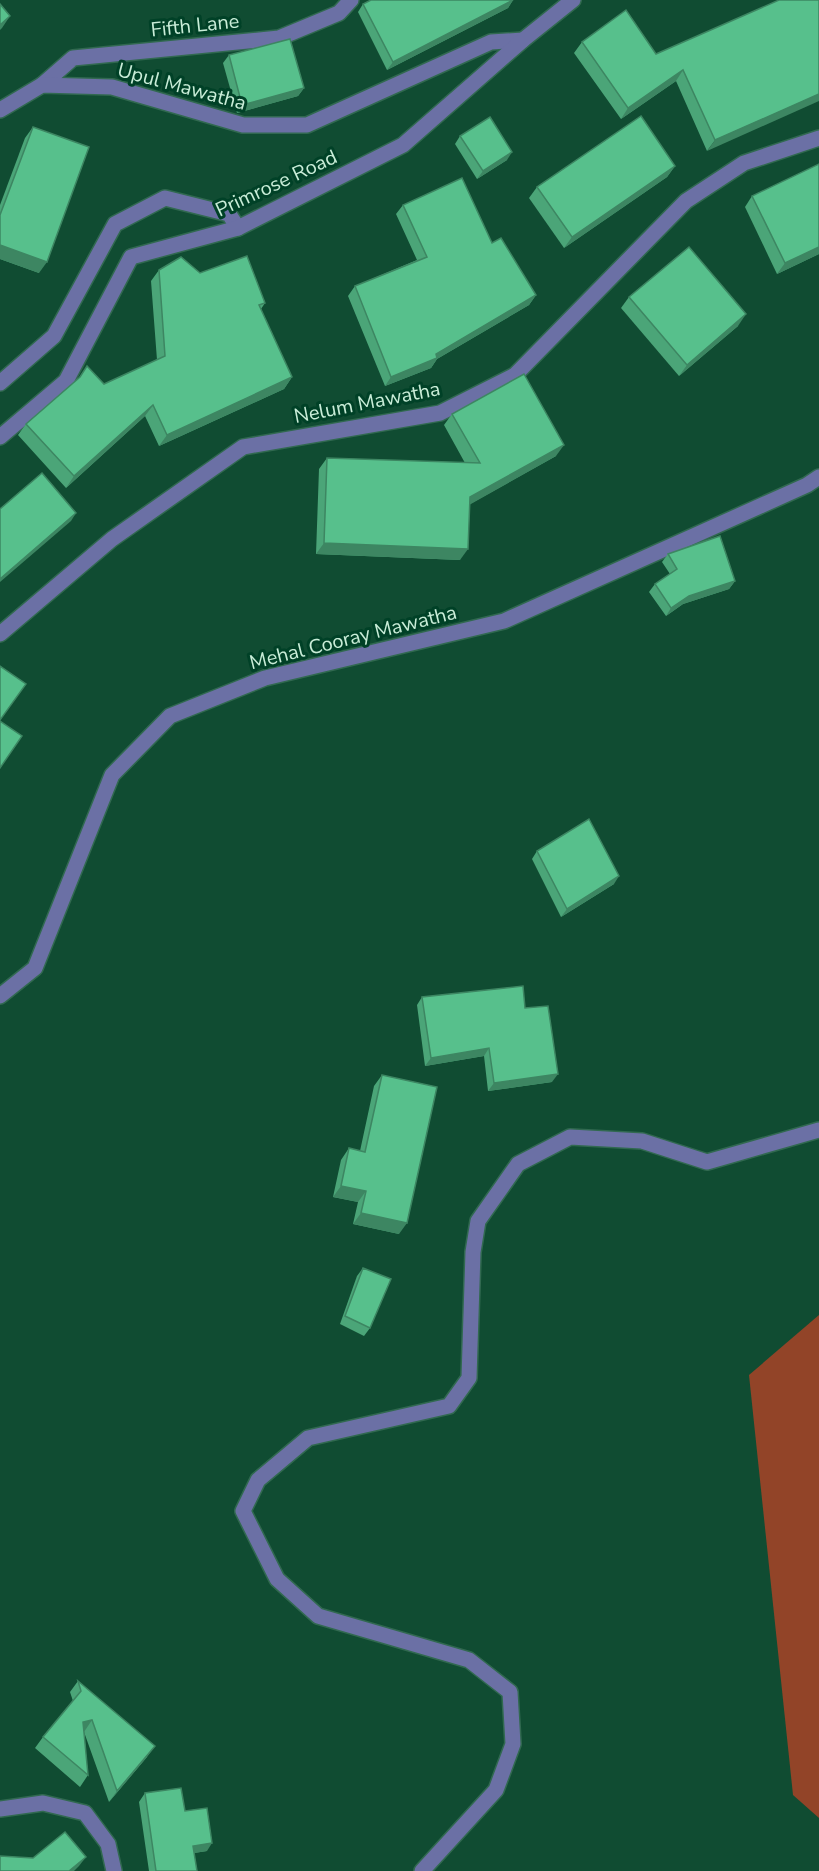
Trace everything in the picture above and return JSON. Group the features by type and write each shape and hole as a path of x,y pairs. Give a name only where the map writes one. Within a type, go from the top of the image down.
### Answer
{"street":[{"name":"Fifth Lane","path":"42,85 73,58 279,38 339,13 351,0"},
{"name":"Primrose Road","path":"0,437 66,381 131,257 238,228 403,145 523,40 573,0"},
{"name":"Upul Mawatha","path":"42,85 112,87 243,125 306,125 491,42 523,40"},
{"path":"0,110 42,85"},
{"name":"Nelum Mawatha","path":"0,634 112,539 243,447 440,413 515,375 686,201 744,163 819,138"},
{"path":"0,383 54,336 115,224 165,198 229,214 238,228"},
{"name":"Mehal Cooray Mawatha","path":"0,996 35,968 112,774 170,716 265,678 504,621 807,485 819,477"},
{"path":"422,1871 496,1790 513,1744 510,1692 469,1660 318,1616 277,1579 243,1511 258,1480 308,1438 449,1406 469,1378 473,1252 478,1221 518,1164 570,1137 642,1141 707,1162 819,1130"},
{"path":"0,1809 43,1803 85,1813 108,1844 114,1871"}],"shaded area":[{"path":"819,1315 819,1818 793,1795 749,1375"}],"building":[{"path":"371,0 513,0 393,62 363,4"},
{"path":"779,0 819,0 819,94 715,140 683,70 628,108 582,42 626,10 656,54"},
{"path":"0,4 10,16 0,25"},
{"path":"290,39 304,88 242,105 229,55"},
{"path":"641,116 675,166 572,237 537,187"},
{"path":"490,117 512,152 483,171 460,136"},
{"path":"33,127 89,147 47,262 0,245 0,215"},
{"path":"819,164 819,247 785,263 752,196"},
{"path":"462,178 492,243 501,238 536,295 436,354 437,358 391,377 355,286 427,257 403,205"},
{"path":"689,247 746,314 687,365 629,297"},
{"path":"247,256 265,303 259,305 292,377 167,435 153,405 74,476 26,424 80,377 87,366 104,384 165,356 159,270 181,257 200,273"},
{"path":"524,374 564,445 470,497 468,549 324,543 327,458 480,463 452,414"},
{"path":"42,473 76,513 0,579 0,509"},
{"path":"720,536 735,581 689,596 671,608 655,584 677,569 668,554"},
{"path":"0,666 26,684 0,720"},
{"path":"0,721 22,736 0,768"},
{"path":"589,819 619,876 567,909 537,851"},
{"path":"523,986 525,1008 548,1006 558,1074 494,1083 489,1048 431,1058 422,997"},
{"path":"382,1075 437,1087 407,1223 361,1213 366,1191 341,1186 349,1148 365,1152"},
{"path":"363,1268 391,1279 370,1328 345,1316"},
{"path":"78,1681 155,1746 117,1791 92,1720 83,1722 88,1775 43,1737 81,1691"},
{"path":"181,1788 185,1811 207,1808 212,1843 193,1846 197,1871 156,1871 145,1793"},
{"path":"65,1832 86,1857 69,1871 0,1871 0,1856 33,1858"}]}
